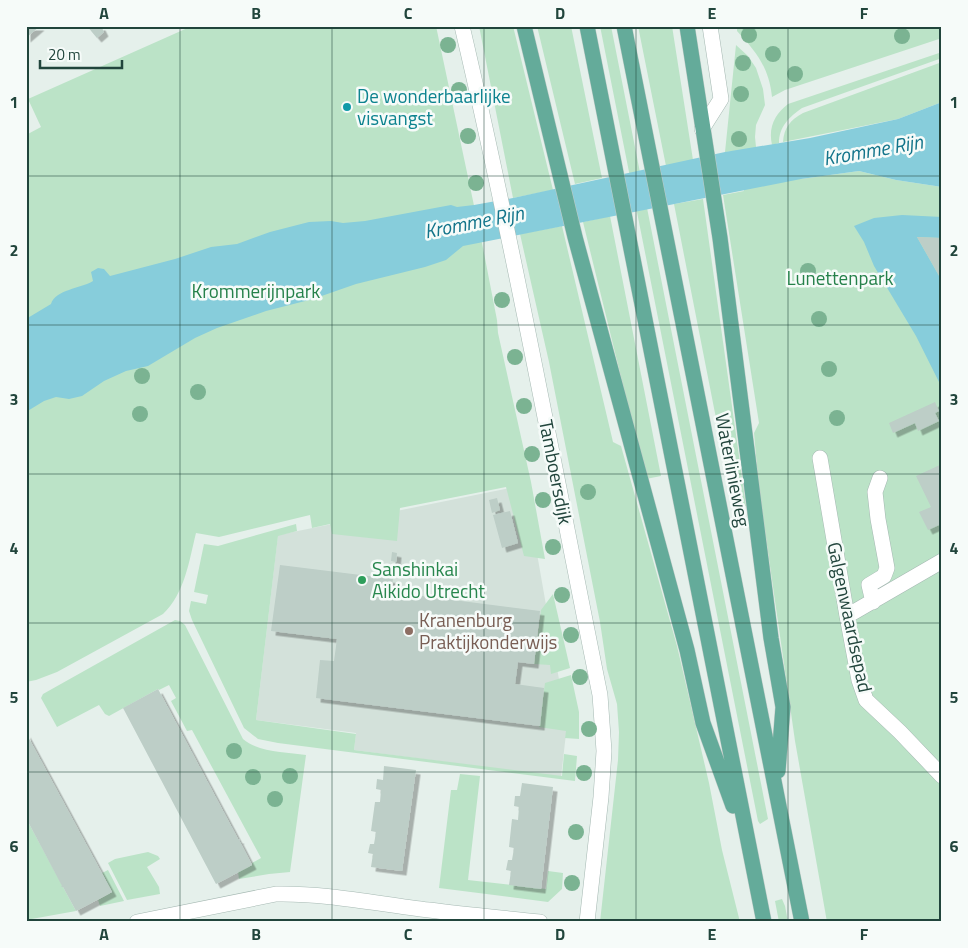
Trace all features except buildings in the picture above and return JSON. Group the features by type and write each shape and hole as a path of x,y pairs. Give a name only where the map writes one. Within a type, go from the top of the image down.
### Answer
{"main road":[{"path":"524,26 575,237 687,650 703,723 750,852"},
{"path":"587,26 764,922"},
{"name":"Waterlinieweg","path":"624,26 802,922"},
{"path":"687,26 720,238 771,638 783,707 776,790"}],"street":[{"name":"Tamboersdijk","path":"462,26 512,250 600,695 604,751 587,922"},
{"path":"703,133 721,99 710,26"},
{"name":"Galgenwaardsepad","path":"820,458 859,680 866,700 942,776"},
{"path":"873,602 869,585 884,576 888,568 878,520 875,492 880,478"},
{"path":"847,616 942,561"},
{"path":"137,922 276,894 292,894 357,899 429,910 540,922"}],"shaded area":[{"name":"Kranenburg Praktijkonderwijs","path":"525,485 567,725 561,777 354,750 356,733 256,720 278,535"}],"green space":[{"name":"Krommerijnpark","path":"192,26 436,26 483,248 498,333 531,482 545,559 524,556 506,487 400,508 397,541 332,534 330,524 312,528 310,515 219,537 196,533 181,587 163,614 57,672 26,682 26,135 41,127 28,99"},
{"path":"479,26 513,26 553,190 513,198"},
{"path":"537,26 571,26 602,178 575,184"},
{"path":"600,26 611,26 768,819 760,824 758,821"},
{"path":"638,26 672,26 693,160 666,166"},
{"path":"737,26 792,26 799,28 803,26 942,26 942,38 785,90 772,97 765,68 756,53 737,31"},
{"name":"Lunettenpark","path":"736,45 748,56 756,68 763,89 765,105 756,125 756,147 754,147 801,179 859,171 896,180 942,187 942,922 827,922 795,741 759,489 754,433 759,423 723,195 744,191 736,151 725,152"},
{"path":"942,52 942,58 802,108 783,127 779,143 772,145 772,127 779,112 788,104"},
{"path":"942,62 942,102 898,119 783,142 788,125 803,113"},
{"path":"703,199 746,506 741,507 733,505 674,204"},
{"path":"610,216 661,476 646,479 583,222"},
{"path":"562,226 613,442 621,446 677,646 709,783 722,850 740,922 600,922 618,760 617,704 607,669 600,622 549,362 520,234"},
{"path":"296,524 297,531 278,536 256,720 356,734 354,750 562,776 564,754 577,756 575,781 278,743 258,739 244,728 189,611 191,601 206,604 208,595 194,592 204,544 218,546"},
{"path":"553,594 570,668 551,674 550,665 534,664 541,610"},
{"path":"175,620 185,625 243,739 256,747 306,755 290,872 239,879 238,872 261,858 192,730 187,731 171,701 176,698 169,685 109,716 105,714 99,705 57,727 41,698 43,694"},
{"path":"571,675 579,712 579,739 565,738 566,731 539,727 545,683"},
{"path":"460,774 480,776 468,880 546,889 548,871 563,873 562,889 548,902 439,888 451,790 457,790"},
{"path":"26,818 76,911 26,920"},
{"path":"148,852 158,856 160,859 147,867 159,887 160,894 127,900 108,863 115,859"},
{"path":"108,870 124,901 100,906 98,900 112,892 102,873"},
{"path":"782,899 788,922 779,922 775,901"}],"water":[{"name":"Kromme Rijn","path":"942,102 942,187 896,180 859,171 801,179 463,246 446,260 425,267 356,284 217,328 195,338 148,366 126,371 104,381 82,396 69,399 56,397 44,401 26,412 26,319 51,304 63,292 93,281 91,272 98,268 104,269 110,276 175,259 211,247 237,244 270,232 309,222 331,221 343,223 365,221 451,205 457,207 513,198 725,152 810,138 898,119"},
{"path":"902,215 942,217 942,238 917,237 942,281 942,388 916,336 874,266 864,242 854,226 874,218"}],"place":[{"name":"De wonderbaarlijke visvangst","path":"347,107"},
{"name":"Sanshinkai Aikido Utrecht","path":"362,580"},
{"name":"Kranenburg Praktijkonderwijs","path":"409,631"}]}
